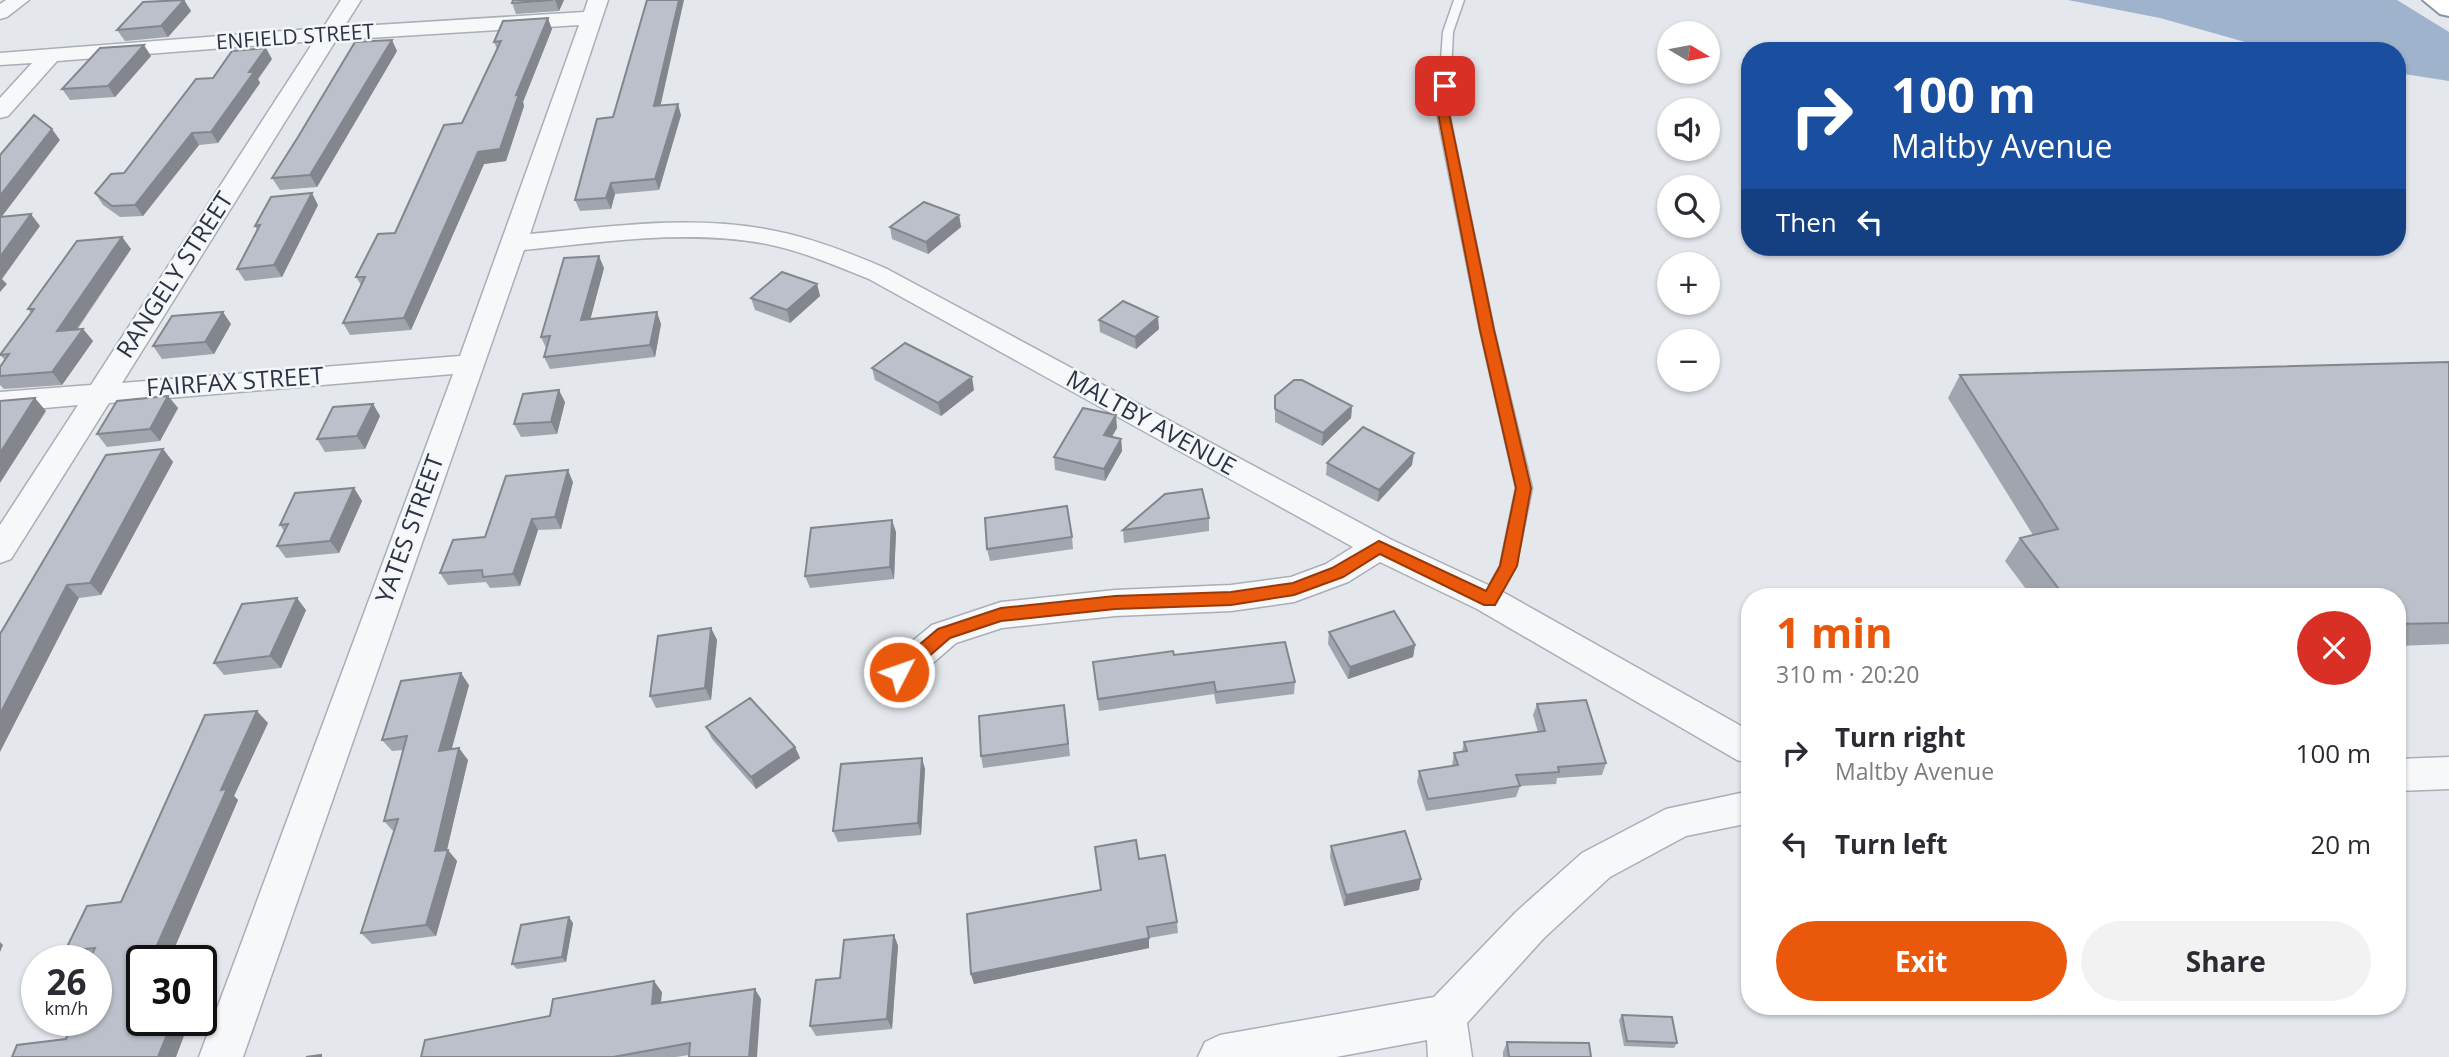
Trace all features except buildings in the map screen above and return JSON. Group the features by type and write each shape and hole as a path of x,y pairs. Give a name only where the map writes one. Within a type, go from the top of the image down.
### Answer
{"highway":[{"path":"2435,0 2449,9"}],"street":[{"path":"0,13 19,0"},
{"name":"RANGELY STREET","path":"0,551 351,0"},
{"name":"ENFIELD STREET","path":"0,59 330,34 594,9"},
{"name":"YATES STREET","path":"221,1057 514,243 594,9"},
{"path":"0,111 51,55"},
{"name":"MALTBY AVENUE","path":"514,243 649,231 708,230 782,240 834,256 878,274 1379,547 1489,600 1741,744"},
{"name":"FAIRFAX STREET","path":"0,401 469,364"},
{"path":"899,672 944,634 1001,615 1115,603 1231,598 1294,589 1337,573 1379,547"},
{"path":"2406,775 2449,773"},
{"path":"1220,1057 1445,1016 1530,925 1597,865 1679,821 1741,809"},
{"path":"1445,1016 1450,1057"}],"lane":[{"path":"1459,0 1448,32 1443,113 1485,318 1524,488 1508,566 1489,600"}],"water":[{"path":"2068,0 2397,0 2449,32 2449,81 2406,74 2406,42 2245,42 2160,18"}],"route":[{"path":"899,672 944,634 1001,615 1115,603 1231,598 1294,589 1337,573 1379,547 1489,600 1508,566 1524,488 1487,330 1443,113 1445,86"}]}
